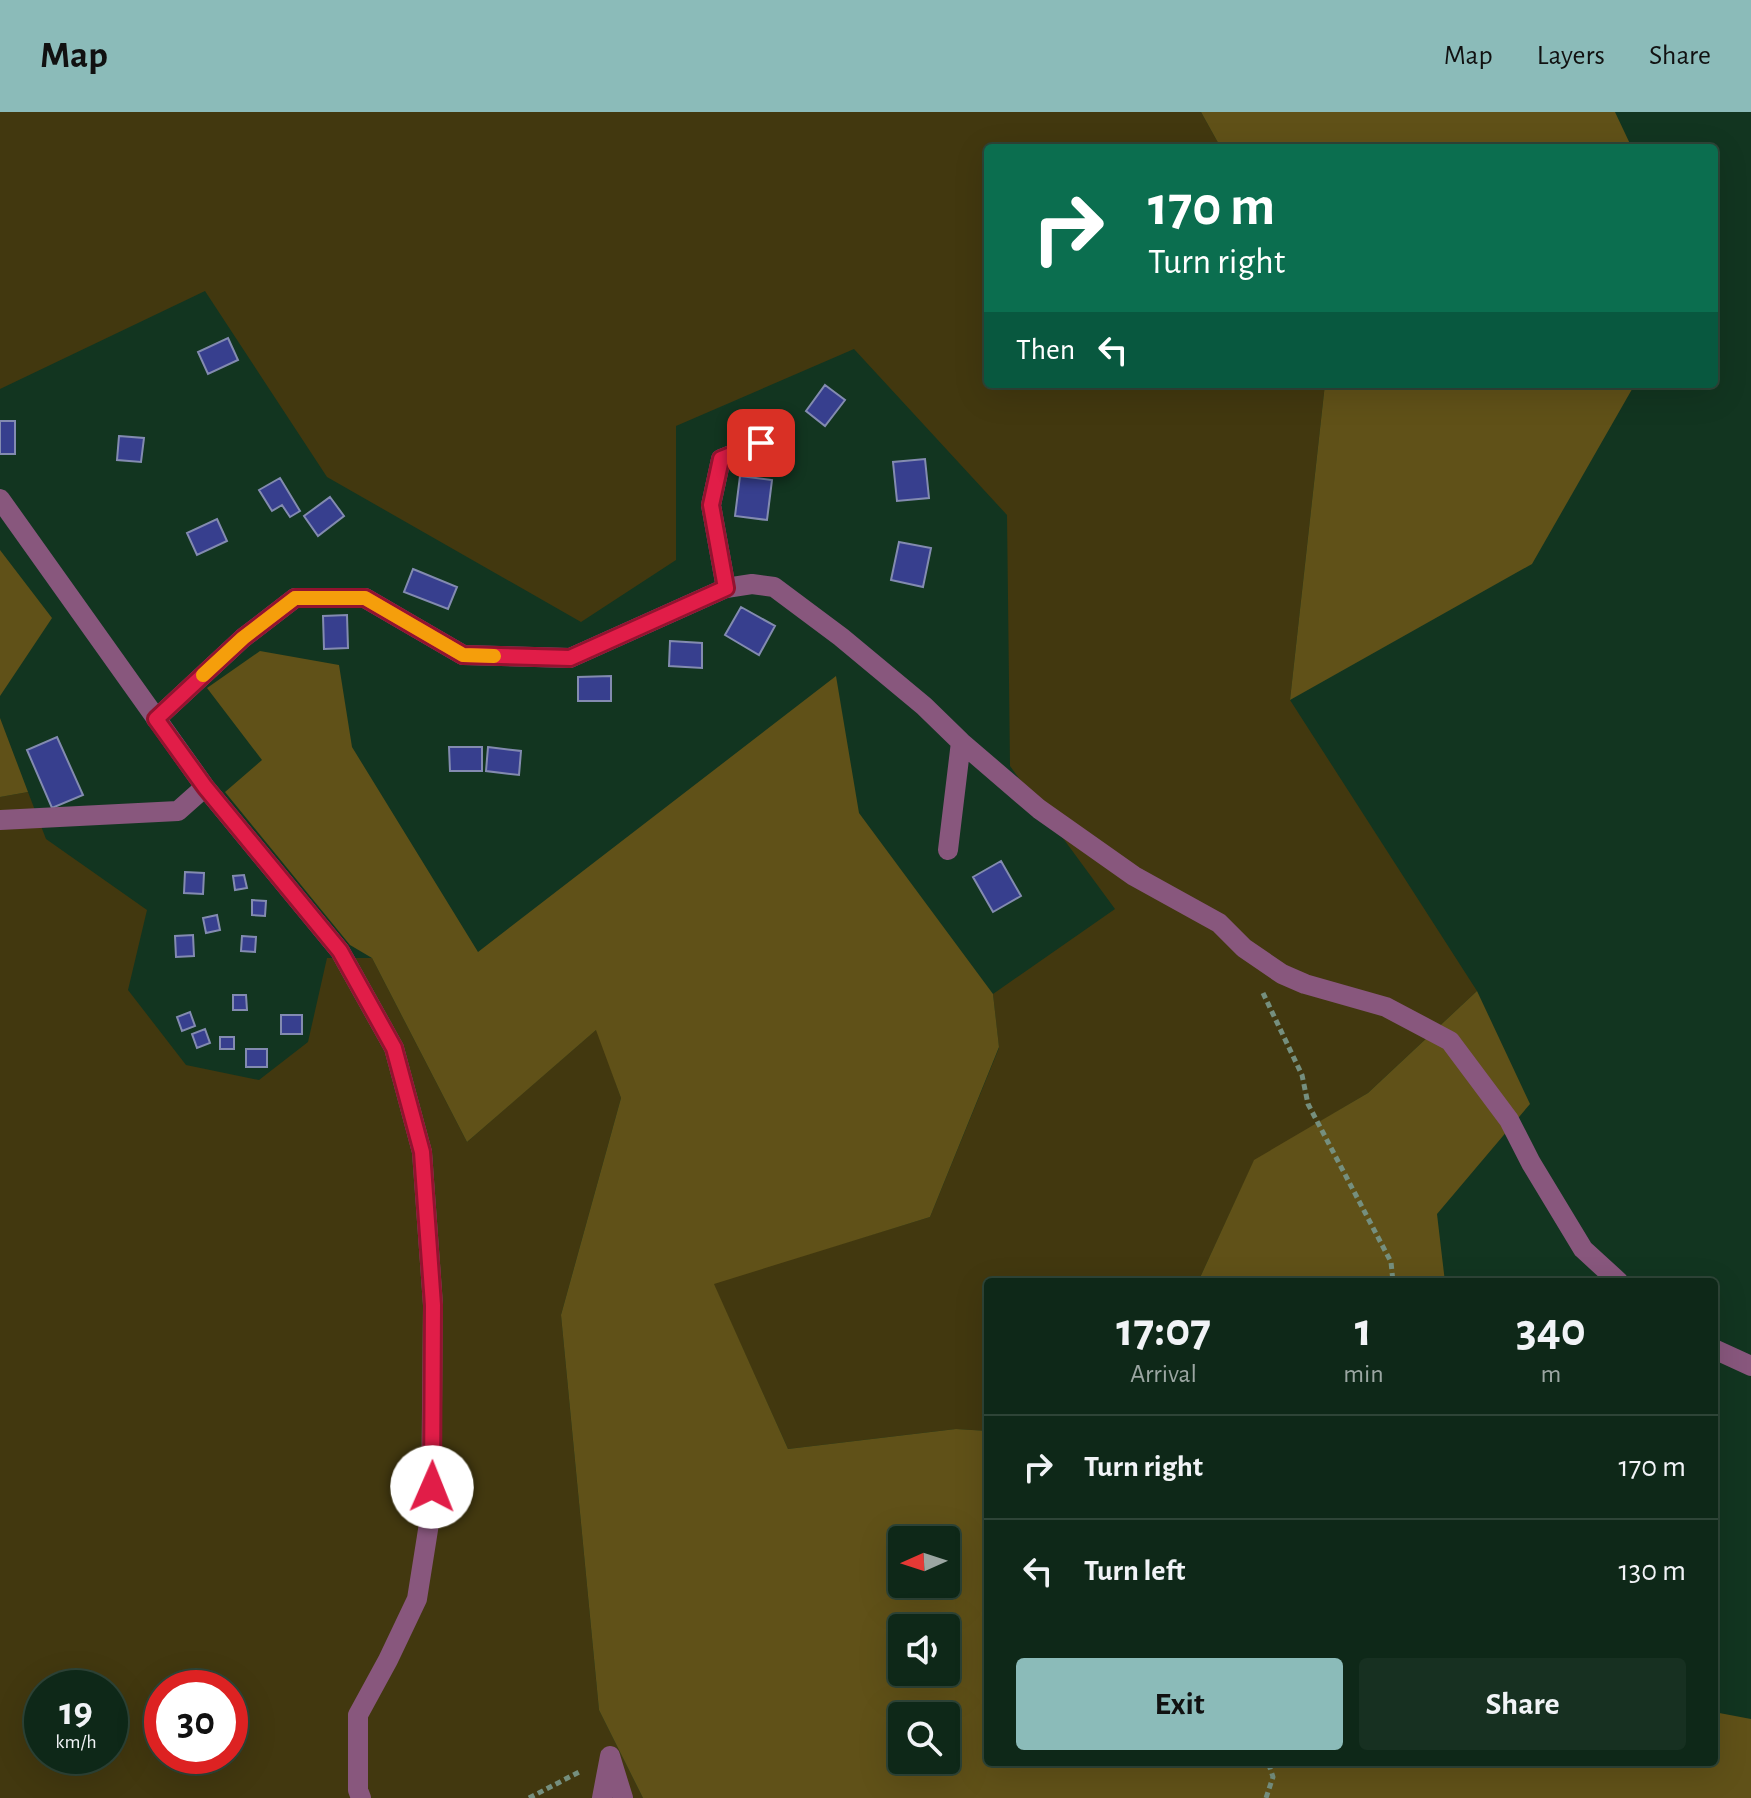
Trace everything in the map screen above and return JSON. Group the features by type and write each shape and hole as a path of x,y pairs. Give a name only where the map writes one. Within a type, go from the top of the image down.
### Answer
{"street":[{"path":"726,588 711,505 721,459 781,435"},
{"path":"0,499 205,787 340,951 394,1048 422,1152 433,1305 431,1511 417,1599 358,1715 358,1790 361,1798"},
{"path":"156,719 243,638 295,598 365,598 463,655 570,658 726,588 752,584 774,587 889,676 1039,809 1134,876 1219,923 1244,948 1282,974 1305,984 1386,1007 1450,1041 1509,1120 1583,1249 1615,1278"},
{"path":"948,850 961,742"},
{"path":"0,820 178,811 205,787"},
{"path":"1718,1351 1751,1366"},
{"path":"602,1798 610,1756"},
{"path":"610,1756 623,1798"}],"path":[{"path":"1261,990 1302,1075 1308,1104 1391,1262 1393,1278"},
{"path":"529,1798 610,1756"},
{"path":"1266,1798 1273,1777 1269,1766"}],"shaded area":[{"path":"0,112 1201,112 1219,144 984,144 984,388 1325,388 1290,700 1477,991 1368,1093 1254,1161 1200,1278 984,1278 984,1431 956,1429 788,1449 713,1283 930,1217 999,1048 993,994 1115,909 1010,766 1007,515 854,349 676,426 676,560 581,622 327,477 205,291 0,389"},
{"path":"1201,112 1615,112 1630,144 1219,144"},
{"path":"1325,388 1633,388 1532,564 1290,700"},
{"path":"0,550 52,618 0,696"},
{"path":"260,651 339,665 352,747 478,952 836,676 859,813 993,994 999,1047 930,1217 714,1284 788,1449 956,1429 984,1431 984,1766 1718,1766 1718,1713 1751,1719 1751,1798 643,1798 599,1710 561,1315 621,1098 596,1030 467,1142 372,958 350,945 225,792 262,760 207,688"},
{"path":"0,718 28,792 0,797"},
{"path":"28,792 46,839 147,910 128,990 186,1065 259,1080 308,1042 327,958 372,958 467,1142 597,1029 621,1098 561,1315 599,1710 643,1798 0,1798 0,797"},
{"path":"1477,991 1530,1104 1437,1214 1445,1278 1200,1278 1254,1160 1368,1093"}],"building":[{"path":"228,338 238,360 208,374 198,352"},
{"path":"825,385 845,400 825,426 806,411"},
{"path":"0,421 15,421 15,454 0,454"},
{"path":"119,436 144,438 141,462 117,460"},
{"path":"925,459 929,498 897,501 893,462"},
{"path":"740,476 772,480 767,520 735,516"},
{"path":"280,478 300,511 290,517 282,505 272,511 259,490"},
{"path":"330,497 344,516 318,536 304,516"},
{"path":"217,519 227,541 197,555 187,533"},
{"path":"899,542 931,548 923,587 891,580"},
{"path":"413,569 457,587 448,609 404,592"},
{"path":"741,607 775,626 759,655 725,635"},
{"path":"347,615 348,648 324,649 323,616"},
{"path":"670,641 702,643 702,668 669,666"},
{"path":"611,676 611,701 578,701 578,677"},
{"path":"57,737 83,795 52,808 27,750"},
{"path":"449,747 482,747 482,771 450,771"},
{"path":"488,747 521,751 519,775 486,771"},
{"path":"1001,861 1021,896 993,912 973,877"},
{"path":"185,872 204,873 203,894 184,893"},
{"path":"244,875 247,888 235,890 233,876"},
{"path":"252,900 266,901 265,916 252,915"},
{"path":"217,915 220,930 206,933 203,918"},
{"path":"193,935 194,956 176,957 175,936"},
{"path":"242,936 256,937 255,952 241,951"},
{"path":"233,995 246,995 247,1010 233,1010"},
{"path":"190,1012 195,1026 182,1031 177,1017"},
{"path":"281,1015 302,1015 302,1034 281,1034"},
{"path":"205,1029 210,1043 197,1048 192,1034"},
{"path":"220,1037 234,1037 234,1049 220,1049"},
{"path":"246,1049 267,1049 267,1067 246,1067"}],"slow traffic":[{"path":"203,675 243,638 295,598 365,598 463,655 494,656"}],"route":[{"path":"432,1487 433,1305 422,1152 394,1048 340,951 205,787 156,719 243,638 295,598 365,598 463,655 570,658 726,588 711,505 721,459 761,443"}]}
